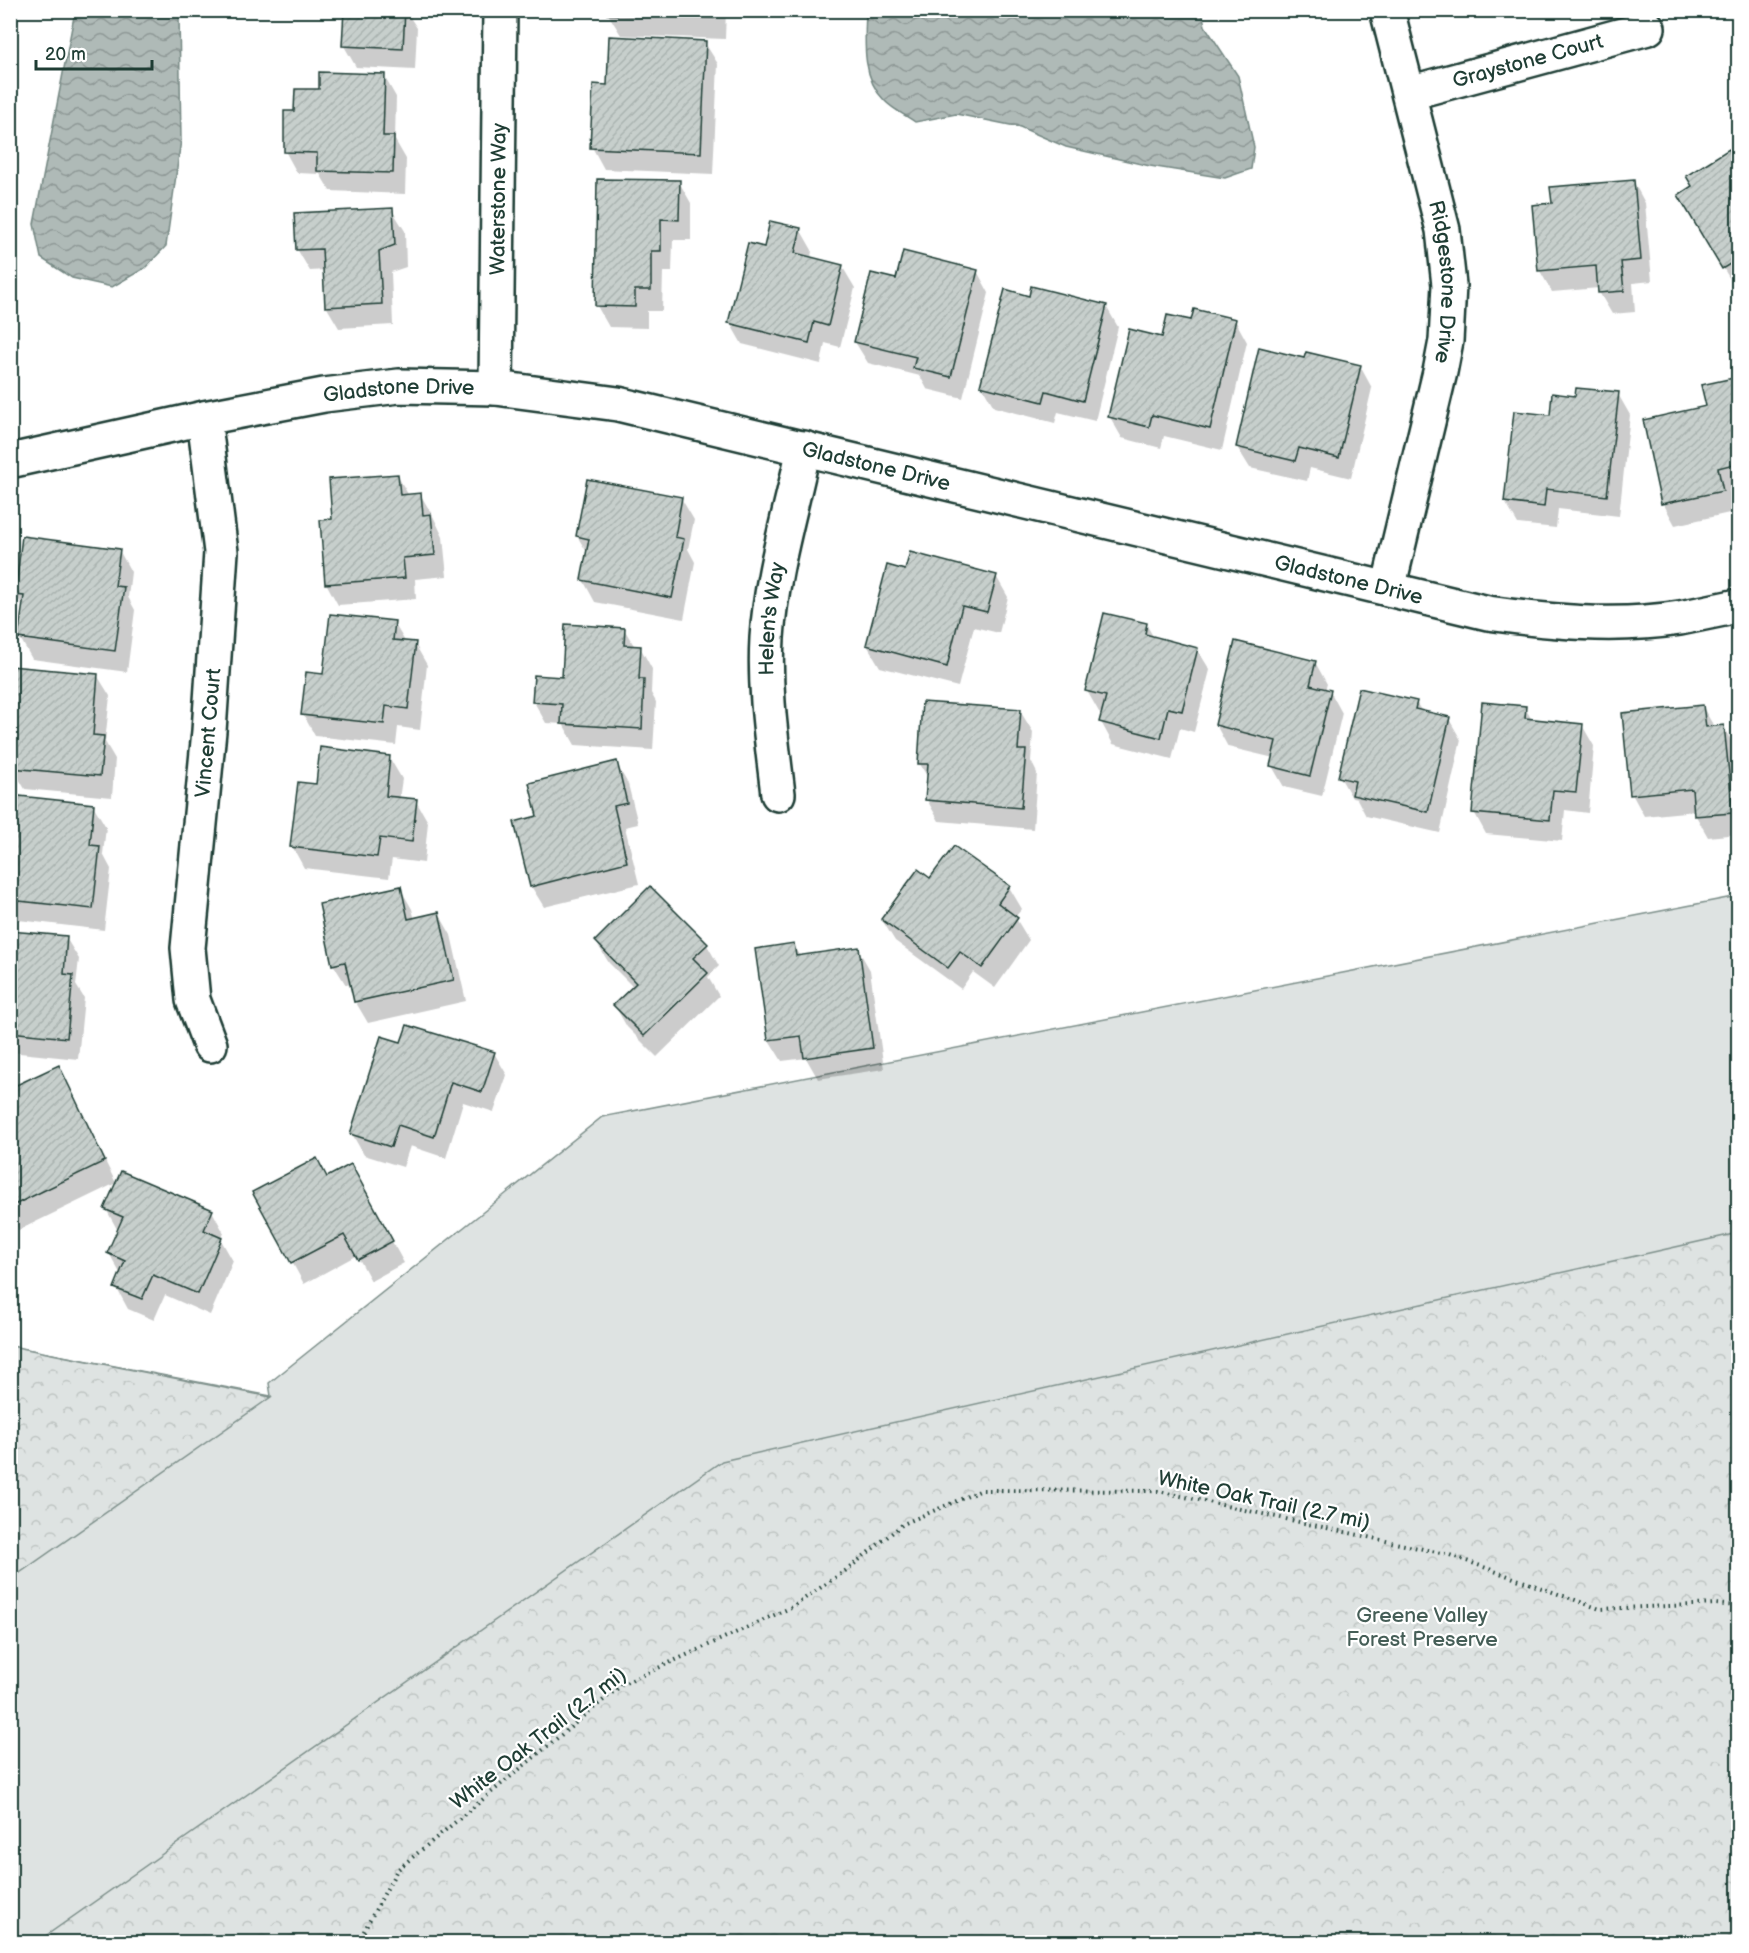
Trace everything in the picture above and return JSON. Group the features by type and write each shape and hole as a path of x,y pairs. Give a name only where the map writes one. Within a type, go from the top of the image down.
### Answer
{"street":[{"name":"Waterstone Way","path":"496,388 500,10"},
{"name":"Ridgestone Drive","path":"1387,10 1443,231 1449,285 1446,341 1440,372 1388,589"},
{"name":"Graystone Court","path":"1409,93 1648,28"},
{"name":"Gladstone Drive","path":"10,461 204,418 324,395 399,386 496,388 618,404 1488,613 1532,620 1624,623 1679,618 1738,606"},
{"name":"Vincent Court","path":"204,418 221,552 209,731 188,948 193,1000 210,1045"},
{"name":"Helen's Way","path":"778,794 767,699 767,638 773,593 804,448"}],"path":[{"name":"White Oak Trail (2.7 mi)","path":"358,1942 397,1870 623,1684 702,1646 792,1607 848,1569 903,1524 982,1490 1158,1491 1450,1555 1600,1609 1715,1604 1738,1606"}],"green space":[{"path":"1738,896 1738,1446 608,1942 11,1942 10,1346 271,1396 269,1383 602,1117"},
{"name":"Greene Valley Forest Preserve","path":"1738,1233 1738,1942 37,1942 722,1461"},
{"path":"11,1346 271,1397 11,1579"}],"water":[{"path":"178,10 179,15 181,140 166,246 145,268 112,287 72,278 41,258 34,224 75,11"},
{"path":"866,11 1202,11 1205,26 1238,76 1254,147 1251,169 1225,178 1150,166 1066,147 1020,127 956,114 915,122 887,103 871,80 866,58"}],"building":[{"path":"344,10 405,10 403,49 342,46"},
{"path":"607,10 714,10 714,18 607,14"},
{"path":"609,36 706,41 701,153 590,148 593,84 607,85"},
{"path":"319,72 385,74 383,136 394,136 393,173 317,171 317,153 284,152 284,111 294,111 295,89 319,89"},
{"path":"1729,149 1738,165 1738,259 1722,269 1678,195 1692,186 1686,176"},
{"path":"597,179 680,180 679,220 661,219 661,251 651,251 651,290 635,290 635,307 595,306"},
{"path":"1634,180 1641,260 1621,262 1624,291 1598,293 1596,266 1538,271 1532,205 1552,203 1550,187"},
{"path":"393,208 395,245 379,251 382,304 325,307 322,249 296,250 294,213"},
{"path":"770,221 801,228 795,253 843,265 828,326 814,322 809,343 728,323 748,243 764,247"},
{"path":"903,251 978,270 951,377 913,368 916,357 854,342 871,273 896,279"},
{"path":"1031,286 1107,305 1083,401 1046,391 1043,402 980,386 1005,289 1029,296"},
{"path":"1194,309 1236,319 1210,429 1152,415 1149,427 1108,417 1129,329 1162,337 1167,315 1191,320"},
{"path":"1259,347 1304,358 1306,352 1361,365 1339,458 1299,448 1295,461 1236,447"},
{"path":"1738,377 1738,463 1718,468 1723,491 1661,504 1643,420 1706,406 1701,385"},
{"path":"1576,388 1619,392 1607,496 1546,489 1544,507 1504,502 1514,411 1550,415 1552,393 1575,396"},
{"path":"398,474 400,495 421,493 423,515 431,514 435,555 403,558 405,578 325,584 320,520 332,519 329,479"},
{"path":"587,479 682,497 675,537 684,539 672,598 581,580 589,539 576,536"},
{"path":"22,536 120,549 115,586 124,587 115,651 18,638 24,596 15,595"},
{"path":"910,552 997,575 987,612 962,606 947,667 866,645 887,565 905,570"},
{"path":"1104,613 1147,623 1145,634 1198,648 1182,711 1168,708 1161,738 1099,722 1106,696 1085,691"},
{"path":"330,614 395,621 393,640 416,642 408,709 386,706 384,724 301,715 306,672 323,674"},
{"path":"565,624 625,628 624,645 641,646 639,679 644,679 642,729 561,724 562,704 532,702 534,675 562,677"},
{"path":"1235,641 1316,661 1310,685 1331,690 1310,776 1270,766 1276,741 1215,725"},
{"path":"10,666 98,674 93,735 104,736 100,776 11,768 14,734 10,734"},
{"path":"1359,688 1417,701 1415,709 1450,717 1428,812 1352,795 1355,781 1338,777"},
{"path":"922,702 1021,709 1018,750 1026,750 1021,808 925,800 928,764 918,764"},
{"path":"1482,702 1526,706 1525,718 1583,724 1576,792 1553,790 1550,820 1472,813"},
{"path":"1703,705 1706,727 1724,725 1733,813 1694,816 1692,789 1630,795 1622,713"},
{"path":"320,747 390,756 386,796 417,799 412,842 380,838 377,857 290,847 298,782 316,784"},
{"path":"617,761 627,803 614,806 627,862 530,887 514,822 537,816 529,783"},
{"path":"10,795 94,804 90,845 100,846 93,909 10,900"},
{"path":"954,846 1010,886 998,903 1018,918 982,968 960,952 948,968 881,919 918,869 930,878"},
{"path":"401,886 408,919 439,912 454,980 354,1002 345,962 332,965 319,904"},
{"path":"650,886 708,944 693,958 708,973 644,1036 613,1005 636,983 595,941"},
{"path":"10,931 67,936 64,974 73,975 67,1038 10,1032"},
{"path":"794,943 796,956 859,947 873,1048 804,1058 801,1036 768,1040 755,949"},
{"path":"407,1025 495,1052 482,1092 451,1082 434,1137 398,1125 391,1147 350,1134 381,1036 401,1042"},
{"path":"59,1065 105,1161 10,1207 10,1088"},
{"path":"317,1158 327,1177 351,1164 393,1241 358,1260 344,1235 291,1263 252,1192"},
{"path":"121,1171 213,1210 204,1230 222,1238 198,1294 153,1275 142,1299 114,1288 125,1261 107,1253 123,1217 104,1209"}]}
